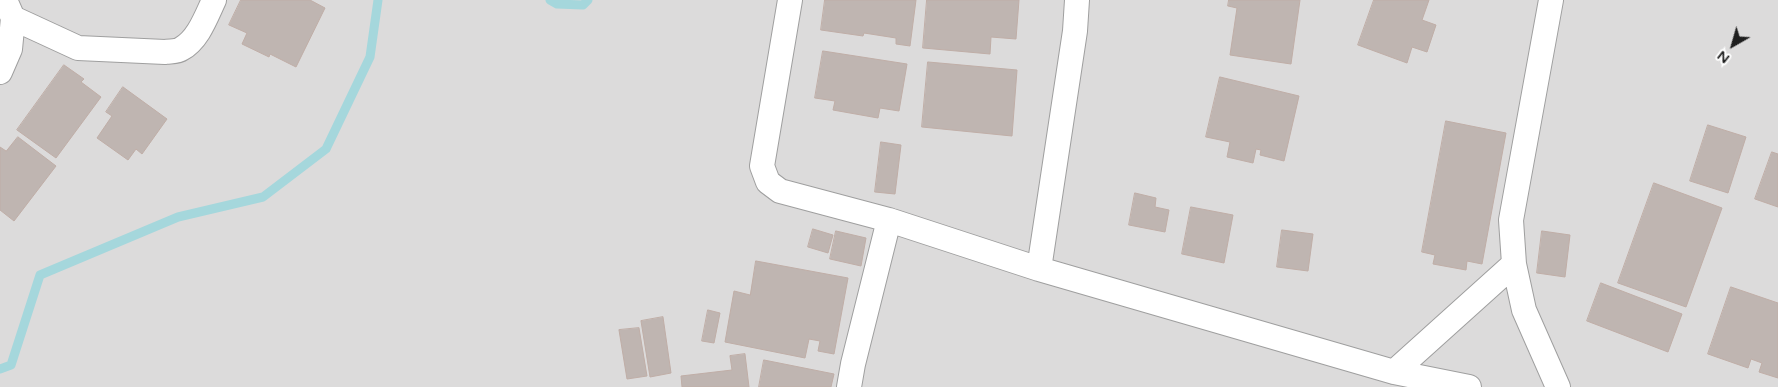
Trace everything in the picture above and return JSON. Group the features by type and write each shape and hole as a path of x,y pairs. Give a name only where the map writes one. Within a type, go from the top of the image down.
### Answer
{"street":[{"path":"9,9 78,48 165,52 180,50 192,40 205,20 214,0"},
{"path":"790,0 762,166 768,182 780,191 889,220 1039,269 1394,372 1469,387"},
{"path":"1039,269 1075,31 1077,0"},
{"path":"1551,0 1511,220 1514,264 1524,310 1558,387"},
{"path":"0,72 10,49 9,9"},
{"path":"850,387 853,364 889,220"},
{"path":"1394,372 1514,264"}],"shaded area":[{"path":"0,0 1778,0 1778,387 0,387"}],"building":[{"path":"241,0 310,0 325,8 296,67 270,54 269,57 242,44 247,33 229,25"},
{"path":"825,0 916,0 910,46 896,44 896,38 864,33 863,36 821,30"},
{"path":"927,0 1019,0 1016,39 991,37 990,54 923,48"},
{"path":"1229,0 1300,0 1291,64 1230,55 1237,8 1228,6"},
{"path":"1374,0 1429,0 1422,20 1436,25 1427,52 1412,47 1407,63 1358,45"},
{"path":"823,51 907,64 899,111 880,108 878,118 833,110 835,101 815,98"},
{"path":"928,62 1017,70 1012,136 922,127"},
{"path":"64,65 84,79 81,82 101,97 56,158 17,130"},
{"path":"1220,77 1299,96 1284,161 1260,155 1261,150 1256,149 1253,163 1227,157 1230,142 1206,137"},
{"path":"123,87 167,119 142,154 136,149 128,160 97,138 112,116 106,112"},
{"path":"1446,121 1506,133 1482,264 1467,261 1466,270 1433,264 1435,255 1422,252"},
{"path":"1708,125 1746,137 1728,193 1690,181"},
{"path":"18,137 56,166 14,221 0,210 0,147 6,151"},
{"path":"881,142 901,145 895,194 875,192"},
{"path":"1772,152 1778,154 1778,207 1755,199"},
{"path":"1654,183 1722,208 1686,307 1618,283"},
{"path":"1135,193 1156,198 1155,207 1169,210 1165,232 1129,225"},
{"path":"1191,207 1233,215 1224,263 1182,254"},
{"path":"813,229 833,235 828,253 808,247"},
{"path":"1282,230 1313,234 1308,271 1277,267"},
{"path":"836,231 866,238 861,266 830,259"},
{"path":"1542,231 1570,235 1565,277 1537,273"},
{"path":"756,261 848,278 834,354 818,351 820,341 809,339 805,358 725,342 734,291 750,295"},
{"path":"1601,283 1682,314 1668,352 1587,321"},
{"path":"1731,287 1778,303 1778,378 1759,372 1762,363 1751,359 1748,368 1708,354"},
{"path":"708,310 720,313 714,343 702,341"},
{"path":"663,317 671,373 650,377 641,321"},
{"path":"639,328 647,376 627,379 619,330"},
{"path":"745,354 749,387 682,387 681,376 732,370 730,356"},
{"path":"764,360 834,374 831,387 759,387"}],"waterway":[{"path":"0,369 11,365 40,275 178,217 263,197 326,149 370,57 378,0"},
{"path":"550,0 557,4 583,5 588,0"}]}
